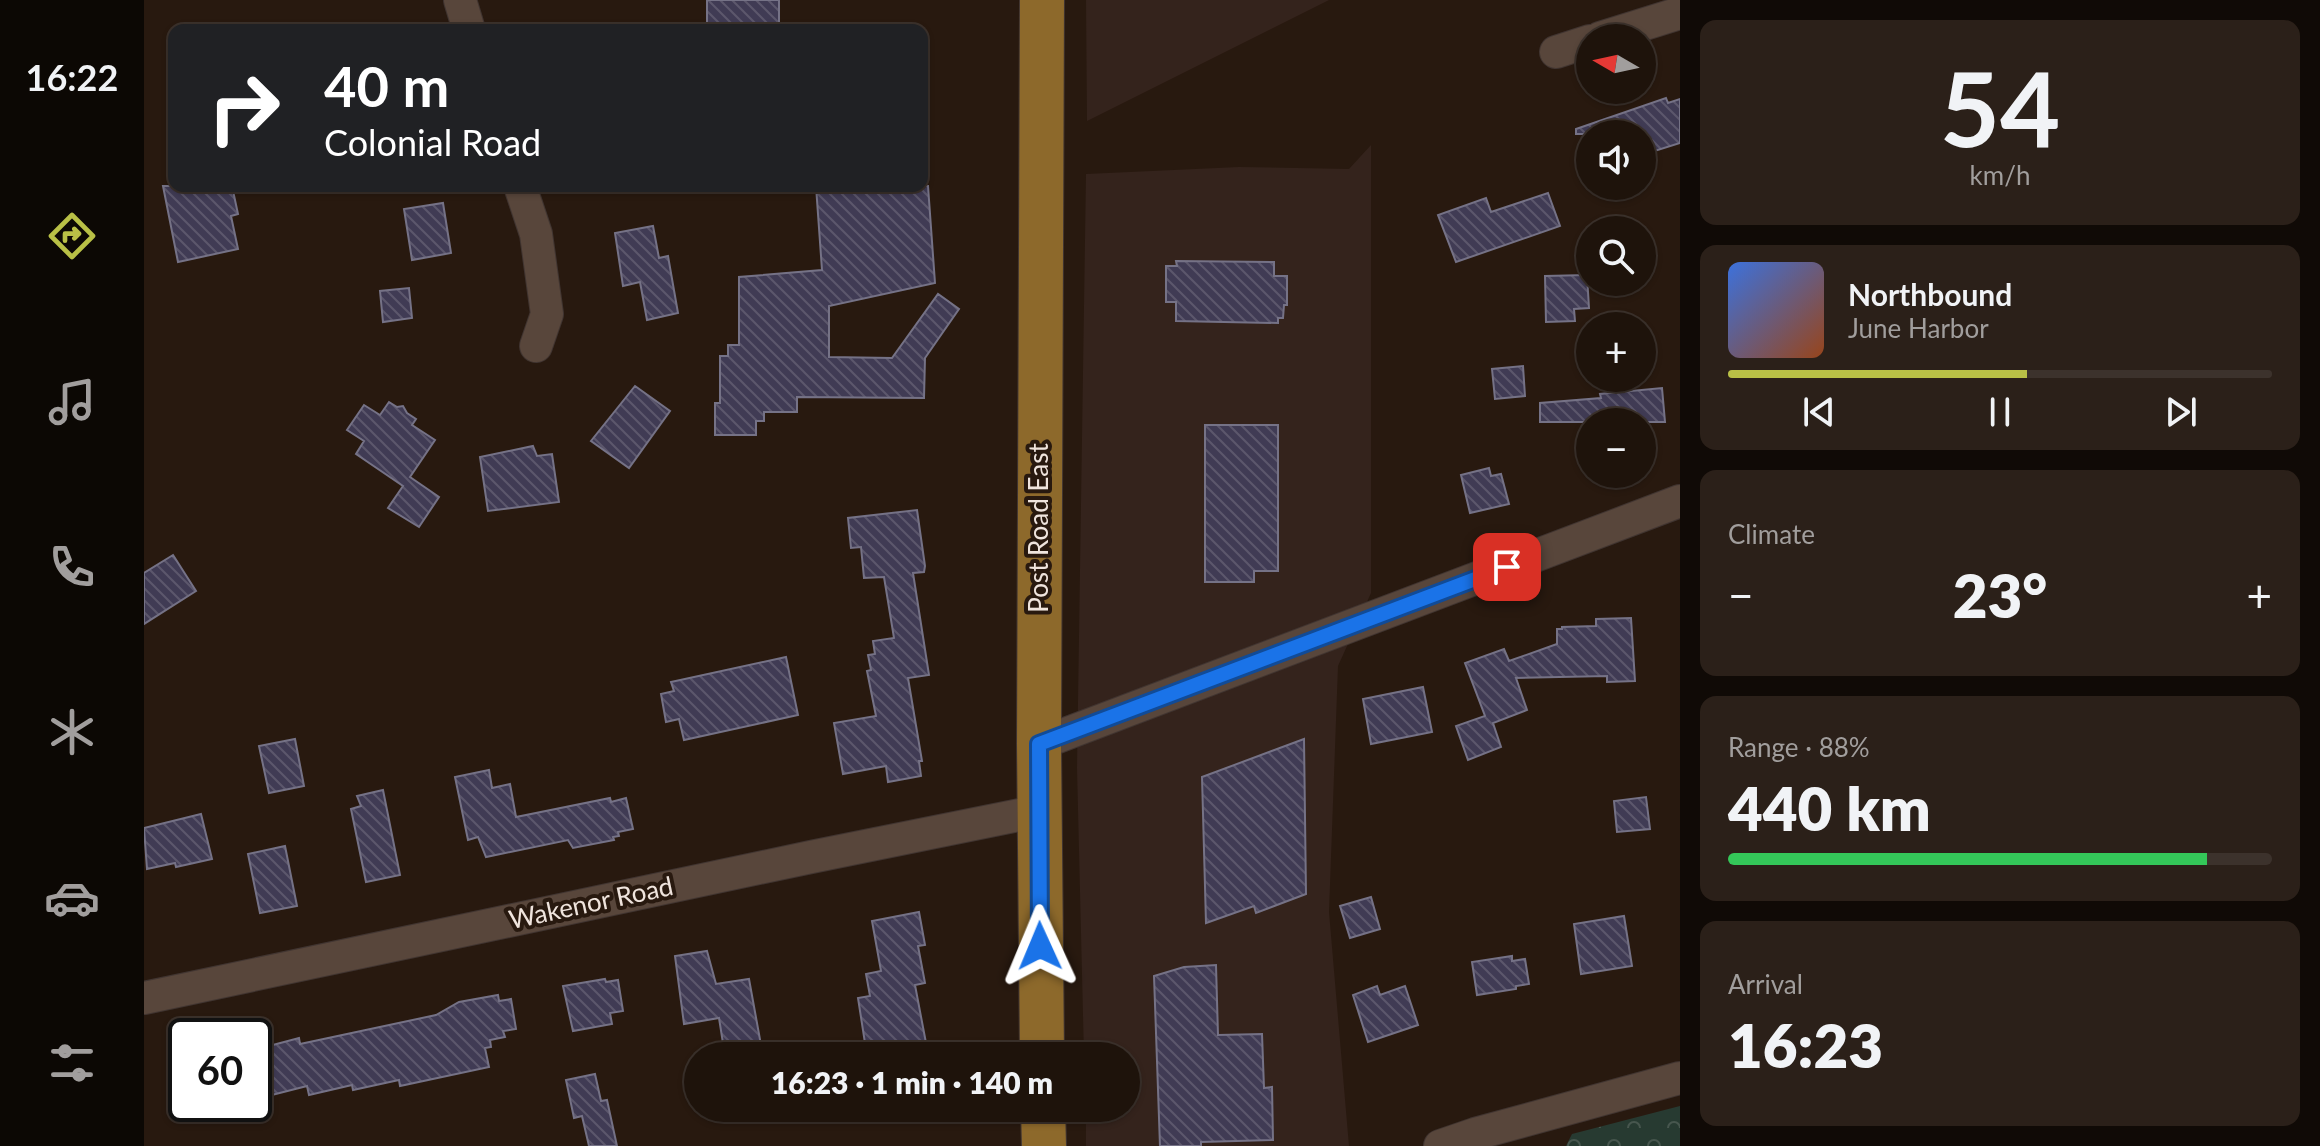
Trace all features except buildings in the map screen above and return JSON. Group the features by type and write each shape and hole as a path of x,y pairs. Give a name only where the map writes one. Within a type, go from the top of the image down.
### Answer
{"main road":[{"name":"Post Road East","path":"1042,0 1039,744 1042,1042"},
{"path":"1043,1122 1044,1146"}],"street":[{"path":"460,0 467,24"},
{"path":"1645,24 1680,13"},
{"path":"1556,52 1576,46"},
{"path":"522,192 536,234 547,314 536,346"},
{"path":"1039,744 1680,501"},
{"name":"Wakenor Road","path":"144,998 1039,811"},
{"path":"1440,1146 1680,1078"}],"shaded area":[{"path":"1086,0 1329,0 1087,121"},
{"path":"1371,145 1371,593 1338,666 1329,912 1349,1146 1086,1146 1086,1122 1140,1122 1140,1042 1084,1042 1077,768 1086,174 1239,167 1349,169"}],"green space":[{"path":"1680,1106 1680,1146 1566,1146 1572,1134"}],"route":[{"path":"1040,946 1039,744 1507,567"}]}
